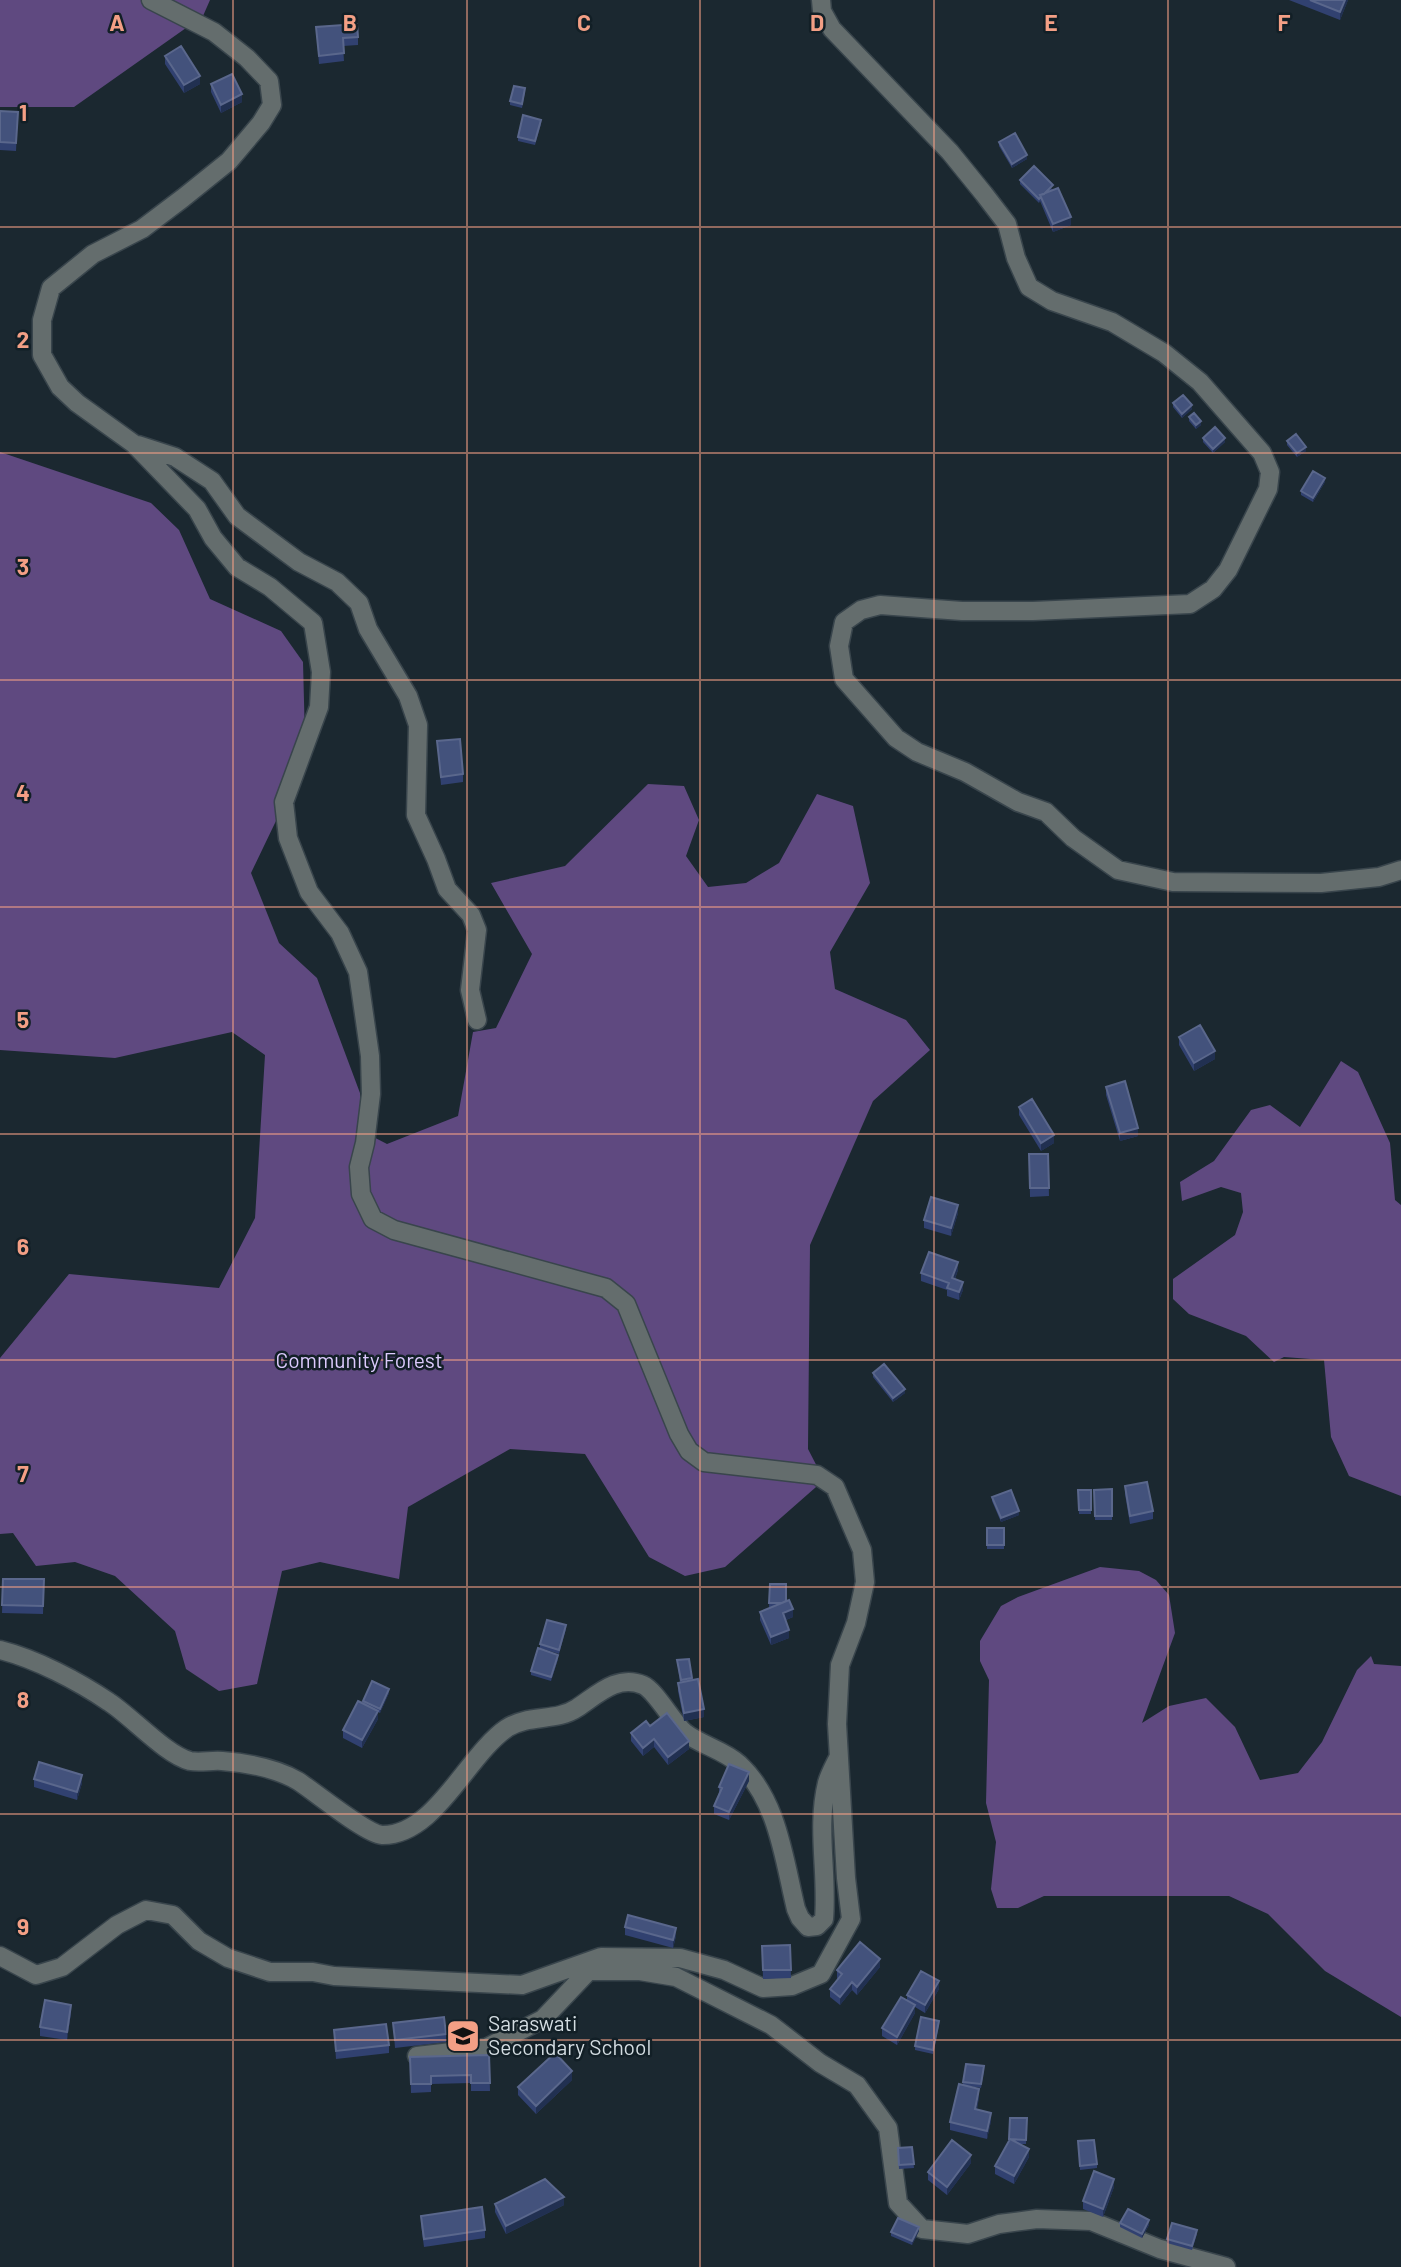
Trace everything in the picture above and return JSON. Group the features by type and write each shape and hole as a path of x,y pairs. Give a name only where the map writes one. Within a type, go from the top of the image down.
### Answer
{"street":[{"path":"0,1956 36,1975 62,1967 117,1925 146,1910 173,1915 199,1941 228,1958 270,1972 313,1972 522,1985 595,1964 680,1958 724,1969 762,1987 792,1986 821,1974 851,1919 837,1724 840,1665 856,1623 865,1582 862,1550 835,1486 817,1475 704,1462 689,1451 679,1434 626,1304 606,1288 394,1230 373,1219 361,1194 359,1167 371,1094 370,1056 358,972 340,933 309,892 288,838 284,802 319,707 321,672 313,623 270,587 237,567 213,537 197,509 134,444 77,403 60,387 42,355 42,320 51,288 93,254 142,229 229,161 261,123 272,105 269,81 247,58 214,32 151,0"},
{"path":"821,0 822,11 832,29 950,152 1007,224 1016,258 1029,287 1052,301 1112,322 1164,353 1200,382 1262,453 1270,472 1268,489 1228,570 1213,589 1190,604 1033,611 974,611 880,605 861,610 844,622 839,646 844,679 896,738 917,752 965,772 1018,802 1046,812 1073,838 1118,870 1173,882 1321,883 1380,877 1401,870"},
{"path":"134,444 175,457 212,481 237,516 299,562 337,582 359,603 368,629 408,696 418,725 416,815 447,889 471,915 477,930 470,990 477,1020"},
{"path":"0,1650 19,1655 110,1702 167,1748 190,1761 252,1764 296,1780 356,1822 380,1835 399,1832 424,1820 484,1750 508,1727 541,1716 560,1716 614,1684 630,1680 647,1686 674,1722 686,1733 738,1762 754,1782 772,1813 796,1909 808,1927 817,1926 824,1919 826,1900 822,1812 828,1781 840,1755"},
{"path":"418,2056 486,2048 543,2019 595,1964"},
{"path":"595,1964 676,1978 771,2025 820,2063 857,2085 888,2128 898,2203 922,2229 968,2234 999,2224 1037,2219 1091,2221 1160,2249 1226,2267"}],"green space":[{"path":"0,0 210,0 203,16 74,107 0,107"},
{"name":"Community Forest","path":"0,452 151,503 179,530 210,599 281,631 303,662 305,740 298,775 251,873 279,943 317,978 360,1093 360,1130 387,1144 458,1116 473,1032 496,1028 532,954 491,883 565,866 648,784 684,786 699,820 686,856 708,887 746,883 779,863 817,794 853,806 870,883 830,952 835,989 906,1020 930,1050 873,1101 810,1245 808,1449 824,1480 725,1567 685,1576 649,1557 585,1454 510,1449 408,1507 399,1579 320,1562 282,1571 257,1684 219,1691 186,1669 175,1631 115,1576 75,1562 36,1566 13,1533 0,1534 0,1358 69,1274 219,1288 255,1218 265,1055 232,1032 115,1058 0,1050"},
{"path":"1341,1061 1358,1072 1390,1143 1395,1200 1401,1205 1401,1496 1349,1476 1331,1437 1324,1360 1284,1357 1274,1362 1246,1336 1189,1314 1173,1299 1173,1279 1235,1235 1243,1212 1241,1193 1221,1187 1182,1201 1180,1182 1214,1161 1251,1110 1270,1105 1300,1127"},
{"path":"1100,1567 1139,1571 1156,1580 1169,1595 1175,1633 1142,1723 1169,1706 1206,1698 1235,1727 1260,1780 1298,1773 1322,1742 1357,1670 1371,1656 1374,1664 1401,1666 1401,2017 1325,1971 1268,1914 1229,1896 1044,1896 1018,1908 997,1908 991,1889 996,1842 986,1803 989,1680 980,1661 980,1641 1001,1606 1018,1597"}],"building":[{"path":"1310,0 1345,0 1340,12"},
{"path":"357,24 358,37 343,38 344,53 319,56 316,27"},
{"path":"181,46 200,76 184,85 165,56"},
{"path":"232,74 242,94 221,105 211,84"},
{"path":"514,86 525,88 522,104 510,101"},
{"path":"0,111 18,112 16,143 0,142"},
{"path":"523,115 541,120 535,141 518,137"},
{"path":"1015,133 1027,155 1012,164 999,142"},
{"path":"1034,166 1053,185 1040,195 1039,199 1020,180"},
{"path":"1058,188 1071,217 1053,224 1040,195"},
{"path":"1183,395 1192,405 1182,414 1173,403"},
{"path":"1194,413 1201,421 1196,425 1189,417"},
{"path":"1215,427 1225,438 1213,449 1203,438"},
{"path":"1296,434 1306,447 1297,453 1287,441"},
{"path":"1313,471 1325,478 1313,498 1301,491"},
{"path":"460,739 463,774 441,777 437,741"},
{"path":"1200,1025 1215,1051 1194,1063 1179,1037"},
{"path":"1125,1081 1138,1128 1120,1133 1106,1087"},
{"path":"1032,1099 1054,1135 1041,1143 1019,1107"},
{"path":"1029,1154 1048,1154 1049,1188 1030,1188"},
{"path":"931,1197 958,1205 951,1228 924,1220"},
{"path":"929,1252 958,1262 952,1278 963,1282 959,1292 947,1288 949,1283 921,1273"},
{"path":"884,1364 905,1389 893,1398 873,1373"},
{"path":"1147,1482 1153,1511 1130,1516 1125,1486"},
{"path":"1112,1489 1112,1516 1095,1516 1094,1490"},
{"path":"1011,1490 1019,1511 1001,1518 992,1497"},
{"path":"1078,1490 1091,1490 1091,1510 1079,1510"},
{"path":"987,1528 1004,1528 1004,1545 987,1545"},
{"path":"3,1579 44,1579 43,1606 2,1605"},
{"path":"770,1584 786,1584 786,1601 769,1603"},
{"path":"789,1600 793,1609 783,1613 789,1630 771,1637 760,1612"},
{"path":"547,1620 566,1625 559,1650 540,1644"},
{"path":"538,1648 558,1655 551,1677 531,1671"},
{"path":"689,1659 692,1678 681,1680 677,1660"},
{"path":"698,1679 704,1709 684,1713 678,1683"},
{"path":"372,1681 389,1689 380,1709 363,1701"},
{"path":"358,1701 378,1711 362,1740 343,1730"},
{"path":"667,1713 689,1741 668,1757 654,1739 643,1748 631,1733 646,1721 650,1726"},
{"path":"39,1762 82,1775 77,1792 34,1779"},
{"path":"729,1764 749,1772 729,1812 714,1806"},
{"path":"628,1915 676,1928 673,1940 625,1927"},
{"path":"860,1942 880,1959 857,1987 852,1982 840,1997 830,1989 842,1974 837,1970"},
{"path":"790,1945 791,1970 763,1970 762,1946"},
{"path":"921,1971 939,1981 925,2005 907,1995"},
{"path":"901,1997 915,2005 897,2037 882,2028"},
{"path":"45,2000 71,2005 67,2032 40,2027"},
{"path":"444,2017 446,2034 395,2040 393,2023"},
{"path":"921,2017 939,2021 933,2050 915,2046"},
{"path":"386,2024 389,2045 336,2051 334,2030"},
{"path":"555,2053 572,2071 536,2106 518,2087"},
{"path":"489,2055 490,2083 471,2083 471,2075 431,2076 431,2084 411,2084 410,2057"},
{"path":"966,2064 984,2066 981,2084 963,2082"},
{"path":"959,2084 979,2089 975,2109 991,2113 987,2131 950,2122"},
{"path":"1010,2118 1027,2118 1026,2140 1009,2139"},
{"path":"1010,2139 1029,2149 1014,2176 995,2166"},
{"path":"952,2140 971,2155 947,2187 928,2172"},
{"path":"1094,2140 1097,2164 1080,2166 1078,2141"},
{"path":"912,2147 914,2164 899,2165 898,2148"},
{"path":"1094,2171 1114,2179 1103,2209 1083,2201"},
{"path":"545,2179 564,2197 506,2226 495,2204"},
{"path":"482,2207 485,2230 424,2239 421,2216"},
{"path":"1128,2209 1149,2220 1142,2234 1120,2223"},
{"path":"898,2218 919,2227 912,2241 891,2232"},
{"path":"1172,2223 1197,2230 1192,2246 1167,2239"}],"place":[{"name":"Saraswati Secondary School","path":"463,2036"}]}
